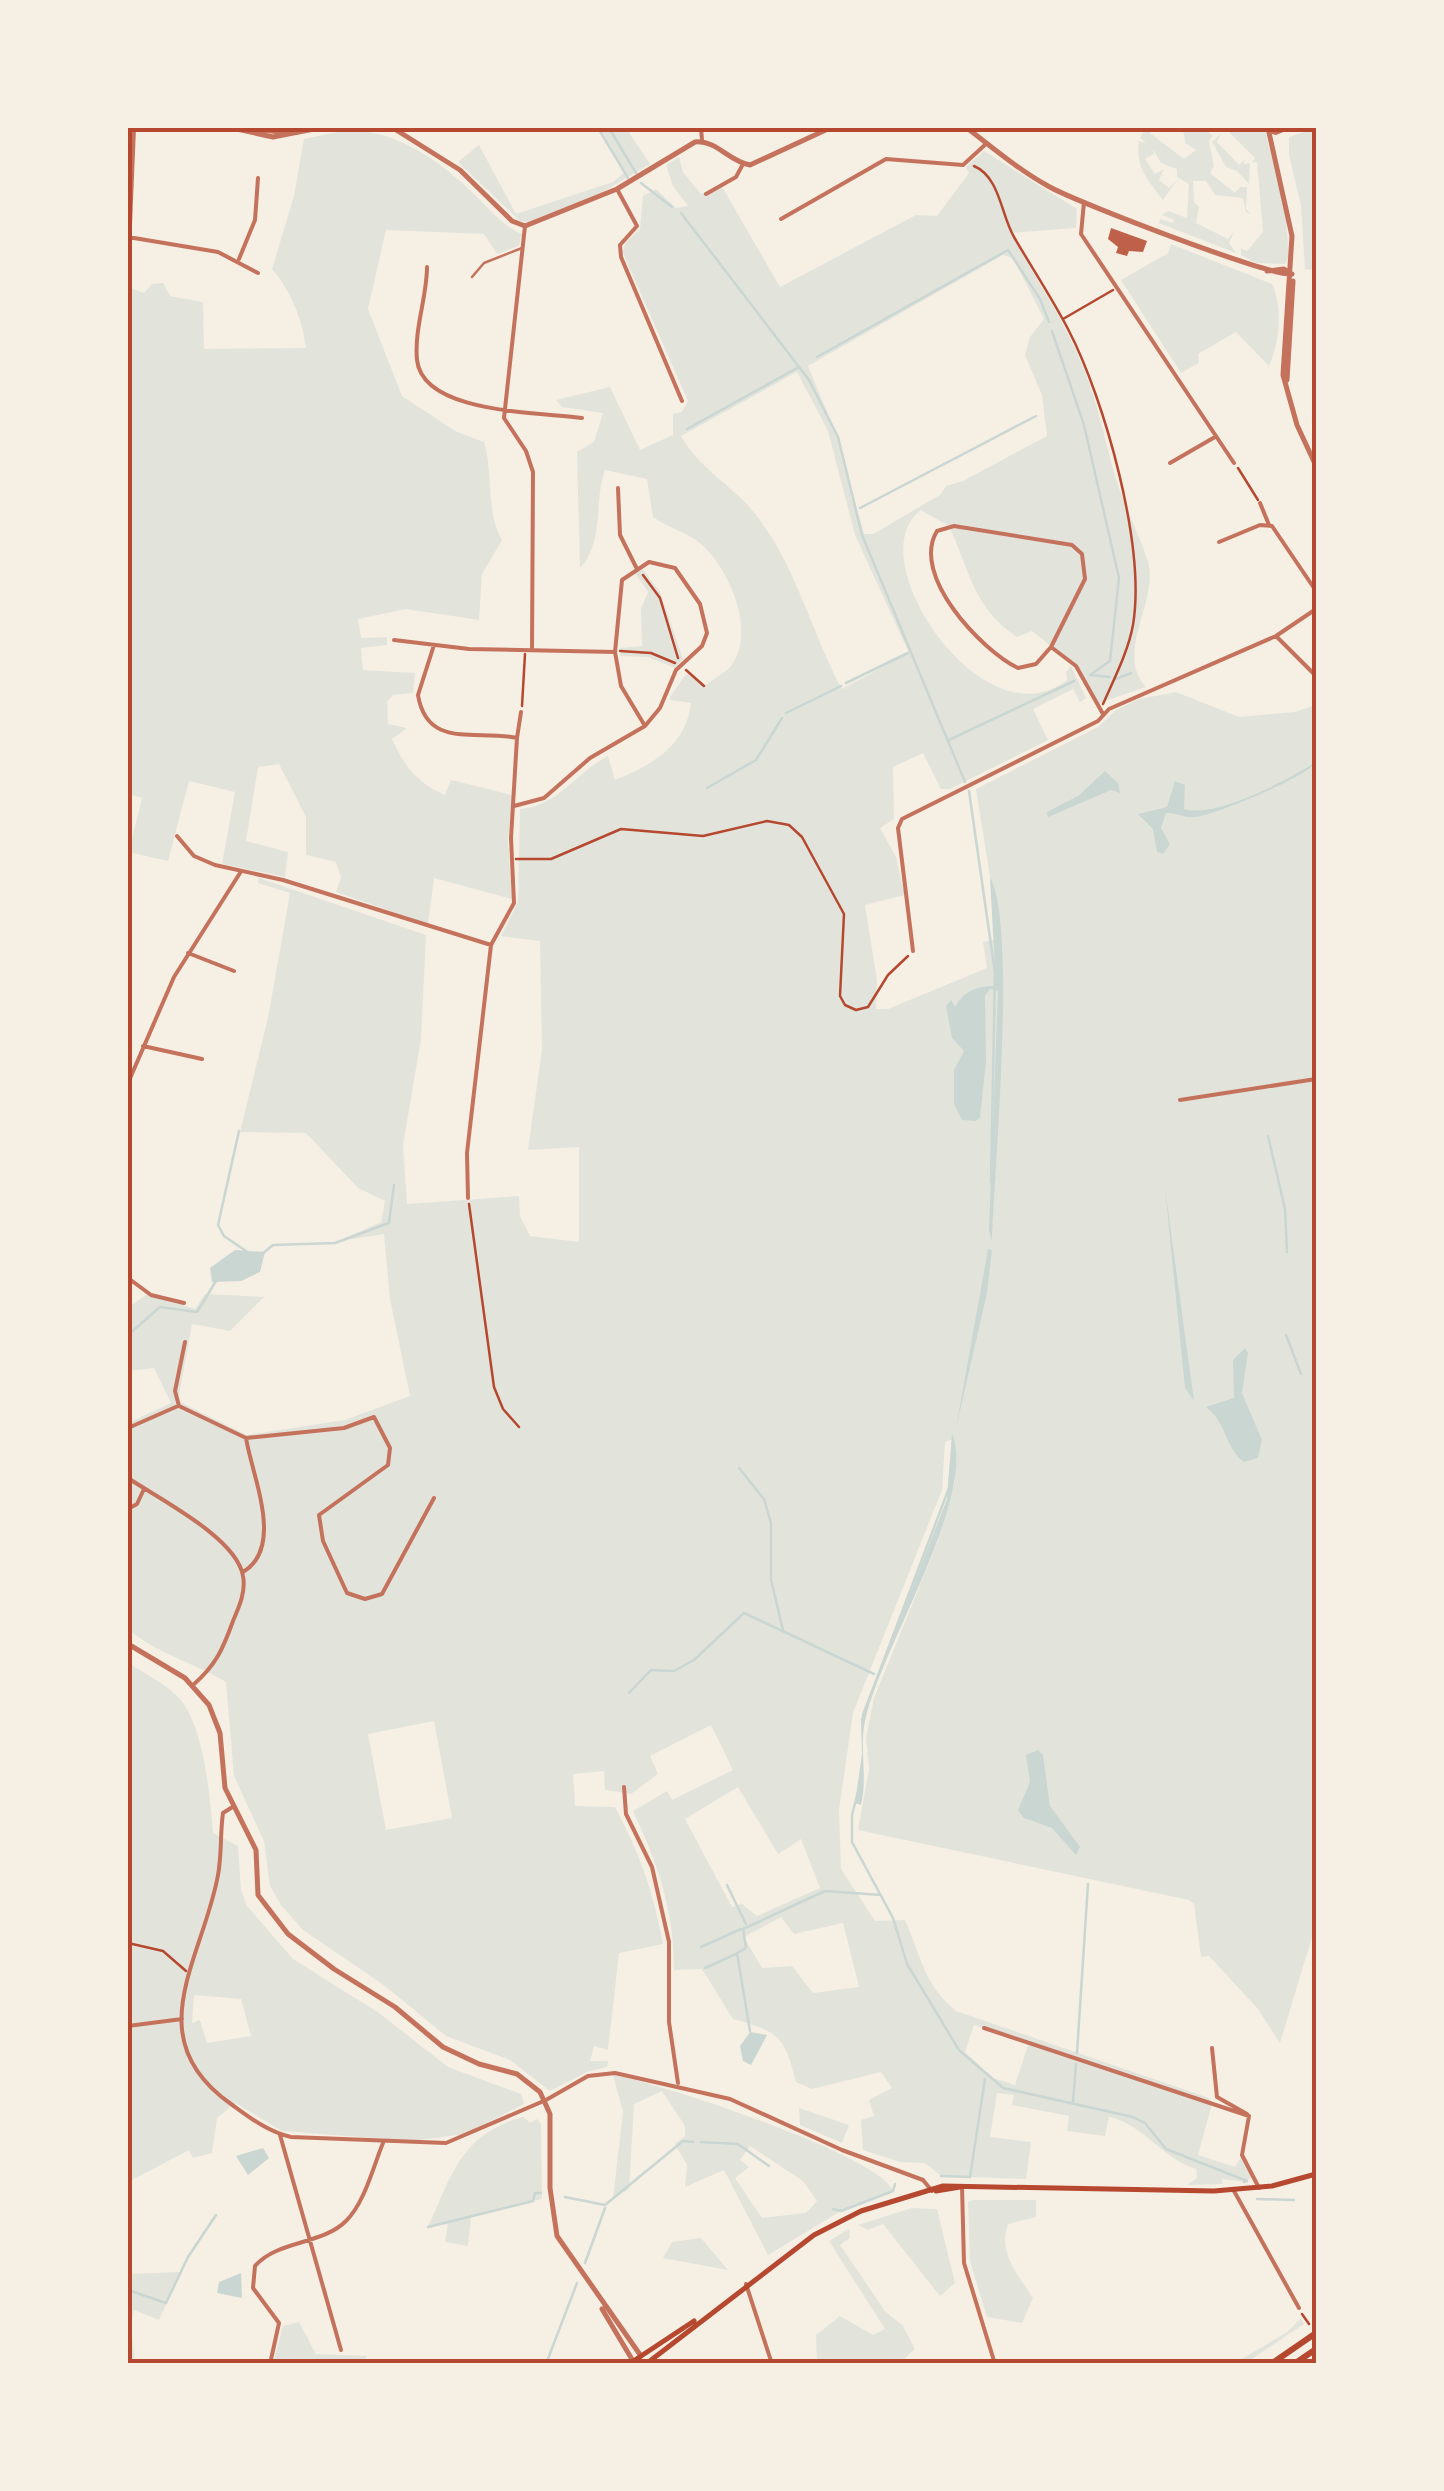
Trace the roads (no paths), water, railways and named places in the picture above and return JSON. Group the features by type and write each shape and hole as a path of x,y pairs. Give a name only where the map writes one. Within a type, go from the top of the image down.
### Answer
{"highway":[{"path":"1271,2364 1316,2333"},
{"path":"1294,2364 1316,2349"}],"main road":[{"path":"632,2363 835,2223 885,2203 962,2186 1234,2191 1316,2174"},
{"path":"641,2356 646,2364 697,2320"}],"street":[{"path":"128,273 135,128"},
{"path":"232,128 290,134 319,128"},
{"path":"393,128 460,170 512,221 525,226 616,188 685,145 702,140 743,164 758,164 830,128"},
{"path":"689,128 701,129 702,140"},
{"path":"967,128 1046,186 1266,271 1284,269 1292,274"},
{"path":"1270,129 1276,133 1288,128"},
{"path":"1270,129 1290,219 1295,292 1286,385 1297,425 1316,466"},
{"path":"781,219 886,159 968,164 987,144"},
{"path":"706,194 736,177 743,164"},
{"path":"238,259 255,220 258,178"},
{"path":"616,188 637,226 620,245 621,257 678,381 682,401"},
{"path":"1084,202 1081,234 1234,463"},
{"path":"525,226 504,408 506,424 526,452 534,472 528,649"},
{"path":"130,237 198,246 238,259 258,274"},
{"path":"428,267 418,347 420,370 444,397 582,418"},
{"path":"1170,463 1215,437"},
{"path":"618,488 620,535 636,567"},
{"path":"1260,504 1269,525 1316,592"},
{"path":"1219,542 1269,525"},
{"path":"954,526 1072,544 1082,554 1085,579 1050,647 1036,664 1023,669 980,641 956,612 938,578 930,548 937,531 954,526"},
{"path":"514,806 544,798 590,758 645,726 679,664 705,639 700,604 683,577 666,564 649,562 636,567 619,587 616,652 621,686 645,726"},
{"path":"913,951 898,824 1098,721 1103,714 1276,636 1316,609"},
{"path":"1276,636 1316,676"},
{"path":"394,640 616,652"},
{"path":"434,645 418,688 420,706 430,724 452,735 517,738"},
{"path":"1050,647 1079,673 1103,714"},
{"path":"468,1198 466,1154 491,944 514,903 514,806 521,712"},
{"path":"177,836 194,856 240,873 334,895 491,944"},
{"path":"128,1083 188,953 240,873"},
{"path":"188,953 234,972"},
{"path":"143,1046 202,1059"},
{"path":"1180,1100 1316,1079"},
{"path":"128,1278 151,1295 184,1303"},
{"path":"179,1406 175,1390 185,1342"},
{"path":"128,1428 179,1406 246,1438 344,1428 374,1417 390,1448 388,1465 318,1515 323,1541 347,1594 365,1600 382,1594 434,1498"},
{"path":"242,1572 255,1563 264,1533 246,1438"},
{"path":"128,1478 219,1540 234,1554 242,1572 242,1594 225,1650 193,1685"},
{"path":"128,1509 137,1504 144,1489"},
{"path":"128,1644 193,1685 216,1718 222,1777 256,1850 258,1895 296,1942 396,2007 443,2047 479,2064 517,2074 546,2100 550,2114 550,2188 557,2236 641,2356"},
{"path":"624,1787 626,1814 652,1867 669,1942 669,2022 678,2084"},
{"path":"234,1806 223,1813 218,1875 187,1972 182,2019 186,2050 200,2080 280,2134 427,2145 460,2140 584,2078 604,2072 678,2084 739,2103 842,2150 923,2180 932,2191"},
{"path":"128,2026 182,2019"},
{"path":"984,2028 1249,2116"},
{"path":"1212,2048 1216,2096 1249,2116"},
{"path":"1249,2116 1242,2155 1258,2188"},
{"path":"280,2134 341,2350"},
{"path":"270,2364 279,2324 253,2288 253,2271 265,2256 338,2228 349,2218 383,2143"},
{"path":"962,2186 964,2263 995,2364"},
{"path":"1234,2191 1299,2308"},
{"path":"746,2284 772,2364"},
{"path":"600,2302 632,2363"}],"lane":[{"path":"472,277 484,263 524,247"}],"waterway":[{"path":"598,128 628,178"},
{"path":"609,128 636,173"},
{"path":"641,183 672,207"},
{"path":"681,213 809,380 838,437 862,535 965,782"},
{"path":"817,357 1008,250 1040,299 1049,322"},
{"path":"1052,331 1084,425 1119,578 1110,661 1090,675"},
{"path":"687,429 799,367"},
{"path":"860,508 1036,416"},
{"path":"846,683 908,653"},
{"path":"1116,679 1131,673"},
{"path":"1091,675 1110,677"},
{"path":"949,740 1074,681"},
{"path":"786,713 841,686"},
{"path":"707,788 756,760 782,718"},
{"path":"969,791 995,973 991,1182"},
{"path":"239,1131 218,1225 224,1236 246,1251"},
{"path":"1268,1136 1285,1209 1287,1252"},
{"path":"262,1254 273,1245 335,1243 389,1223 394,1185"},
{"path":"128,1335 160,1307 197,1312 216,1281"},
{"path":"1286,1335 1301,1374"},
{"path":"863,1715 949,1488 951,1465"},
{"path":"739,1468 764,1499 771,1523 771,1580 783,1630"},
{"path":"629,1693 651,1670 674,1671 694,1660 744,1613 874,1674"},
{"path":"859,1788 852,1815 852,1842 893,1918 907,1964 959,2050 1003,2088 1133,2117 1145,2123 1166,2149 1247,2181 1244,2182"},
{"path":"1077,2053 1088,1884"},
{"path":"727,1885 746,1924"},
{"path":"750,2031 737,1953 746,1948 743,1929 825,1891 881,1895"},
{"path":"701,1947 741,1929"},
{"path":"705,1968 736,1954"},
{"path":"1073,2102 1076,2064"},
{"path":"941,2176 970,2177 985,2079"},
{"path":"565,2197 605,2205 683,2141 693,2142"},
{"path":"701,2142 738,2144 769,2166"},
{"path":"833,2209 841,2211 893,2191 895,2184"},
{"path":"428,2227 533,2201 535,2193 541,2193"},
{"path":"1257,2199 1294,2200"},
{"path":"585,2263 605,2208"},
{"path":"128,2290 166,2303 188,2257 216,2215"},
{"path":"546,2364 577,2283"}]}
